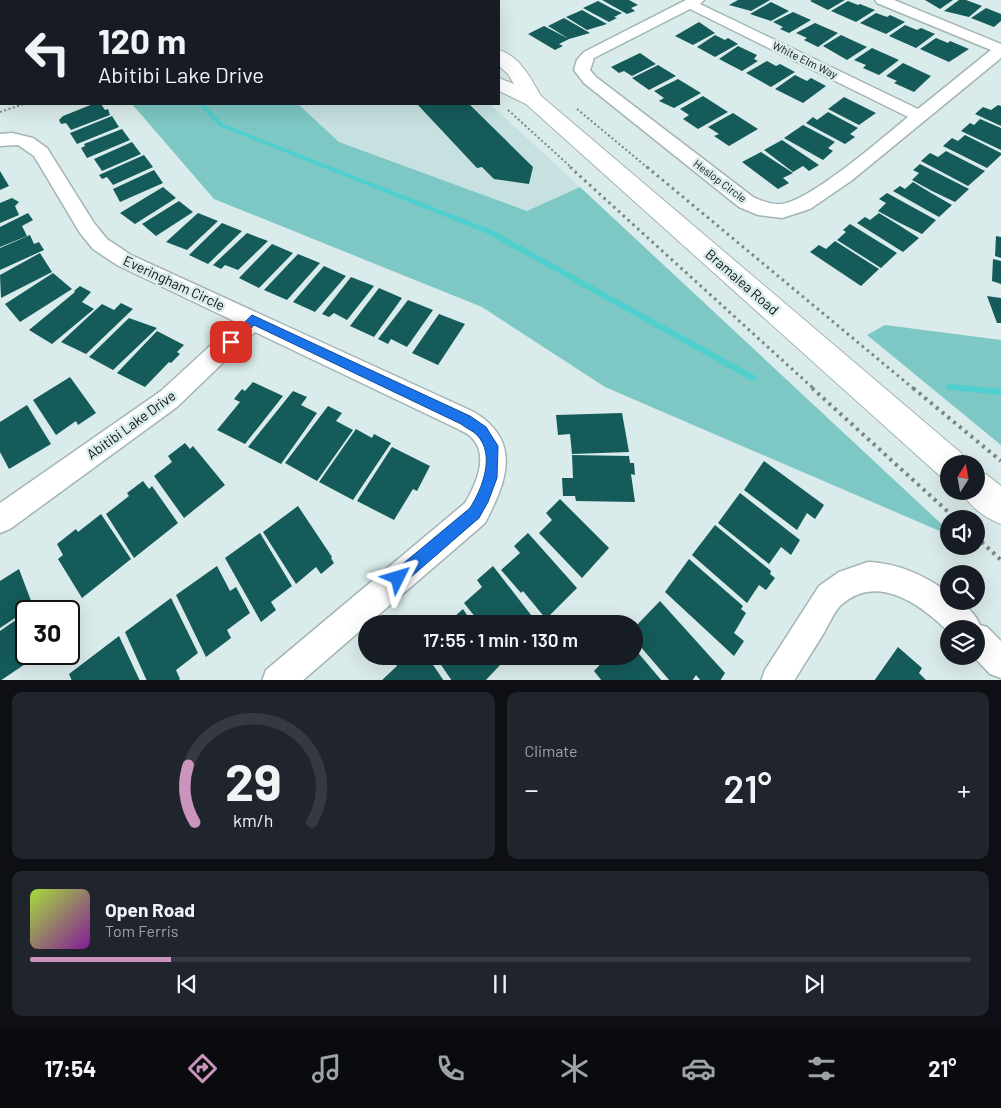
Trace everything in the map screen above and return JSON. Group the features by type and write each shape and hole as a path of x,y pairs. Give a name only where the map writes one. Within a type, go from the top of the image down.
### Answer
{"main road":[{"name":"Bramalea Road","path":"500,57 516,71 533,100"},
{"name":"Bramalea Road","path":"500,84 533,100 940,455"},
{"path":"985,494 1001,508"}],"street":[{"name":"Heslop Circle","path":"694,2 589,55 585,60 582,70 590,80 746,202 758,208 782,211 803,204 845,177 1001,50 882,0"},
{"name":"White Elm Way","path":"694,2 920,116"},
{"name":"Everingham Circle","path":"0,140 23,140 33,144 41,152 87,228 100,244 124,260 465,420 482,431 491,446 491,478 475,513 277,680"},
{"name":"Abitibi Lake Drive","path":"0,519 169,399 252,320"},
{"path":"776,680 830,595 848,582 869,576 896,579 933,596 958,620"},
{"path":"985,647 1001,663"}],"path":[{"path":"0,112 21,105"},
{"path":"505,107 946,510"},
{"path":"575,107 1001,461"},
{"path":"985,545 1001,560"}],"shaded area":[{"path":"133,105 299,105 339,142 527,211 580,187 940,523 940,531 605,387 482,307 214,199"},
{"path":"299,105 491,105 580,187 527,211 339,142"},
{"path":"885,325 1001,340 1001,445 867,335"}],"building":[{"path":"602,0 629,0 638,5 631,8 635,11 627,14"},
{"path":"738,0 770,0 751,11 729,5"},
{"path":"845,0 828,10 810,1"},
{"path":"925,0 953,0 940,9"},
{"path":"959,0 966,0 982,6 969,17 944,11"},
{"path":"598,1 622,13 609,22 583,8"},
{"path":"848,1 875,10 856,22 831,11"},
{"path":"771,2 789,11 771,21 750,14"},
{"path":"986,8 1001,14 1001,21 994,27 971,18"},
{"path":"582,10 607,24 587,30 566,17"},
{"path":"793,12 811,20 789,33 780,29 783,27 773,22"},
{"path":"876,13 887,17 890,15 905,22 886,34 860,23"},
{"path":"564,18 590,33 569,39 548,26"},
{"path":"699,22 715,33 693,45 675,36"},
{"path":"815,23 838,33 818,47 804,40 807,38 796,33"},
{"path":"905,25 917,30 921,28 935,34 916,48 889,36"},
{"path":"544,26 569,39 559,44 563,46 555,50 528,34"},
{"path":"715,35 725,40 728,38 738,44 715,57 697,47"},
{"path":"841,35 867,47 847,60 823,46"},
{"path":"936,38 948,43 950,41 969,49 949,62 920,49"},
{"path":"738,46 757,55 754,59 758,61 742,71 719,59"},
{"path":"872,48 899,60 879,75 863,68 866,65 854,60"},
{"path":"640,53 656,64 632,76 624,71 619,73 611,67"},
{"path":"767,61 776,66 780,64 795,72 771,87 746,73"},
{"path":"903,63 931,76 914,92 894,83 897,81 886,76"},
{"path":"658,65 676,76 649,90 632,78"},
{"path":"795,75 807,81 811,78 826,86 803,103 775,89"},
{"path":"678,79 701,93 674,108 659,101 664,98 654,91"},
{"path":"703,96 728,112 698,129 683,119 689,115 680,109"},
{"path":"844,97 876,113 859,125 828,109"},
{"path":"90,105 102,105 105,110 108,109 110,115 71,130 66,123 61,124 59,120 63,116"},
{"path":"418,105 470,105 533,167 529,184 494,179 482,167 477,168"},
{"path":"998,105 1001,106 1001,126 975,114 983,107 991,110"},
{"path":"828,112 858,128 850,134 855,137 845,144 806,123 813,117 817,120"},
{"path":"733,113 758,129 729,146 714,136 719,134 708,127"},
{"path":"112,116 119,127 77,144 70,133"},
{"path":"980,119 1001,128 1001,150 961,131 970,123 974,125"},
{"path":"803,125 835,142 828,148 833,151 823,160 784,138"},
{"path":"122,129 130,140 87,158 81,148 85,146 84,144"},
{"path":"965,135 1001,153 1001,155 987,168 943,146 952,138 958,141"},
{"path":"782,140 819,165 809,171 803,166 793,172 764,150"},
{"path":"132,142 141,154 102,171 94,159"},
{"path":"946,151 985,171 968,186 921,161 930,153 938,157"},
{"path":"761,152 793,173 783,178 789,183 778,189 742,162"},
{"path":"144,155 153,167 113,185 107,177 102,179 99,175"},
{"path":"920,164 969,189 955,202 932,191 912,180 919,173 913,170"},
{"path":"154,170 163,183 120,202 113,189"},
{"path":"0,171 9,186 0,190"},
{"path":"913,182 952,205 939,217 893,191 900,186 905,189"},
{"path":"163,187 176,198 135,224 120,213"},
{"path":"887,193 936,220 922,234 878,211 886,203 879,199"},
{"path":"12,198 19,202 15,206 19,215 0,223 0,203"},
{"path":"179,201 193,212 156,236 142,224"},
{"path":"28,213 33,220 22,226 27,236 0,247 0,227"},
{"path":"198,213 218,221 187,250 166,242"},
{"path":"879,213 919,238 903,252 857,223 865,217 870,220"},
{"path":"222,223 242,231 208,264 189,255"},
{"path":"850,224 897,253 881,268 837,240 846,232 843,230"},
{"path":"247,233 268,241 238,270 225,265 221,269 213,265"},
{"path":"30,235 34,244 39,242 44,250 0,270 0,248"},
{"path":"996,236 1001,237 1001,258 995,256"},
{"path":"835,241 879,269 861,286 810,252 819,245 826,249"},
{"path":"272,244 293,253 259,288 239,278"},
{"path":"40,253 52,272 1,298 0,275"},
{"path":"298,254 320,263 287,300 264,290"},
{"path":"993,259 1001,261 1001,284 992,281"},
{"path":"324,266 346,276 315,312 293,302"},
{"path":"53,273 72,289 20,322 5,304"},
{"path":"351,277 374,286 347,320 334,313 329,317 322,314"},
{"path":"80,286 91,292 82,302 94,309 52,344 29,330 75,292"},
{"path":"379,288 402,298 374,337 350,326"},
{"path":"987,296 1001,298 1001,323 997,323"},
{"path":"408,300 433,310 407,347 391,339 388,344 378,339"},
{"path":"121,303 133,309 86,354 61,342 102,304 114,310"},
{"path":"439,314 465,324 438,365 412,353"},
{"path":"129,318 157,328 113,370 89,357"},
{"path":"157,331 184,345 177,352 180,354 171,363 169,362 145,387 117,373"},
{"path":"70,377 96,413 78,425 76,421 56,435 33,400"},
{"path":"253,382 283,396 245,444 217,430 240,402 234,399 242,389 245,391"},
{"path":"293,391 307,397 301,405 317,413 281,464 248,447"},
{"path":"27,405 51,444 9,469 0,452 0,422"},
{"path":"328,406 342,413 336,421 353,430 317,481 285,463"},
{"path":"622,413 629,452 572,454 570,434 558,435 556,415"},
{"path":"356,429 372,438 374,434 391,443 353,500 319,482"},
{"path":"185,443 190,449 193,446 225,485 184,518 154,476 172,462 168,456"},
{"path":"392,447 430,466 417,491 413,489 394,520 357,501"},
{"path":"572,455 629,456 630,463 634,463 635,475 631,474 635,502 576,501 575,496 563,496 562,478 573,478"},
{"path":"764,461 824,505 815,519 807,513 797,530 744,490"},
{"path":"143,481 149,489 152,486 178,523 134,558 106,514 129,496 127,493"},
{"path":"740,493 800,540 791,555 781,547 769,564 718,523"},
{"path":"560,499 609,548 582,578 539,533 552,520 546,513"},
{"path":"298,506 332,557 334,563 321,574 316,567 296,584 263,532"},
{"path":"101,514 131,559 82,598 58,559 63,555 57,544 76,529 78,532"},
{"path":"715,525 771,571 770,574 775,578 766,590 759,585 747,603 692,555"},
{"path":"260,533 292,586 271,602 276,610 261,622 225,558"},
{"path":"528,533 577,588 550,615 543,615 523,591 521,593 501,570 520,553 514,546"},
{"path":"689,559 743,606 741,609 746,613 734,633 744,641 734,656 665,592"},
{"path":"217,566 230,591 236,587 250,613 227,630 231,638 206,657 176,595"},
{"path":"493,566 531,615 474,615 464,603 482,587 477,580"},
{"path":"19,569 31,600 15,600 15,618 0,628 0,581"},
{"path":"171,598 198,653 176,670 179,680 147,680 125,632"},
{"path":"660,601 725,673 721,680 700,680 696,675 693,680 669,680 643,650 643,619"},
{"path":"463,609 467,615 456,615"},
{"path":"15,621 15,665 24,665 0,680 0,631"},
{"path":"119,636 140,680 72,680 69,674"},
{"path":"898,647 922,668 919,673 926,680 875,680"},
{"path":"643,659 661,680 601,680 594,671 600,665 643,665"},
{"path":"396,665 433,665 443,680 382,680"},
{"path":"441,665 500,665 486,680 451,680"}],"waterway":[{"path":"202,105 221,125 490,232 753,378"},
{"path":"950,387 1001,392"}],"route":[{"path":"231,342 252,320 465,420 482,431 487,438 491,446 491,478 475,513 398,578"}]}
